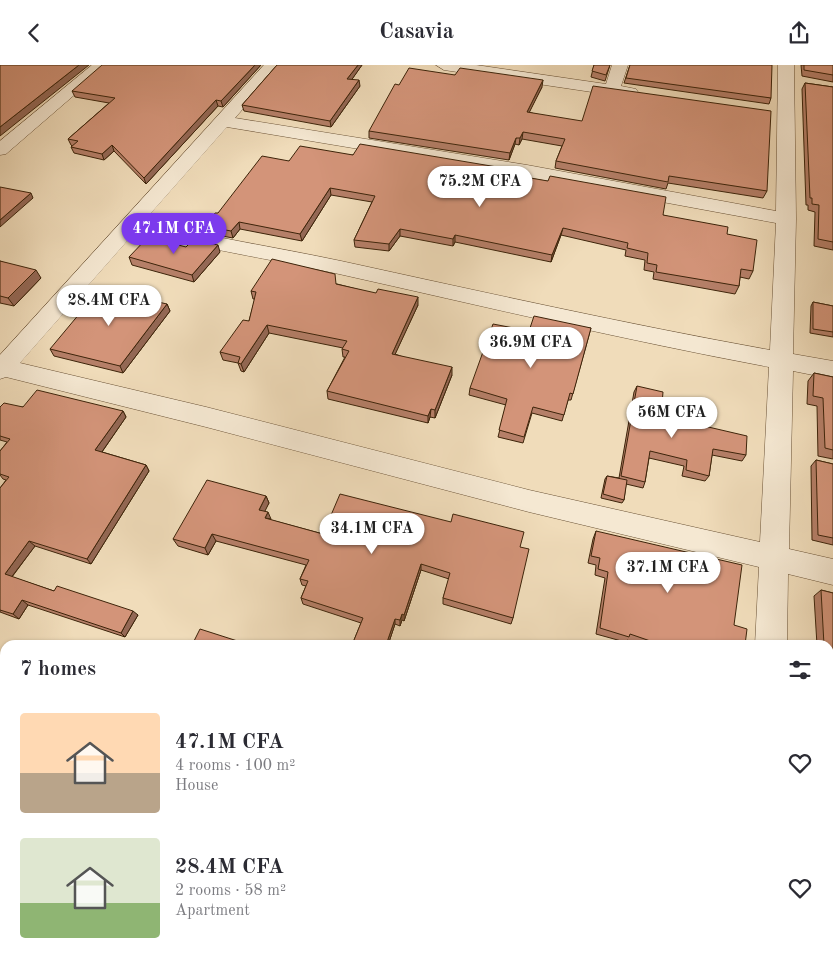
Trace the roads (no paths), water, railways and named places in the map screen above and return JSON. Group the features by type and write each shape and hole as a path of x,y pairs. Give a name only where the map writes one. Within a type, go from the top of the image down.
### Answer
{"street":[{"path":"0,150 100,65"},
{"path":"273,65 1,368 206,417 529,501 833,572"},
{"path":"446,65 649,95"},
{"path":"612,90 620,65"},
{"path":"771,640 786,219 775,112 792,76"},
{"path":"222,121 508,168 786,219"},
{"path":"131,224 190,239 328,265 670,340 833,370"}]}
